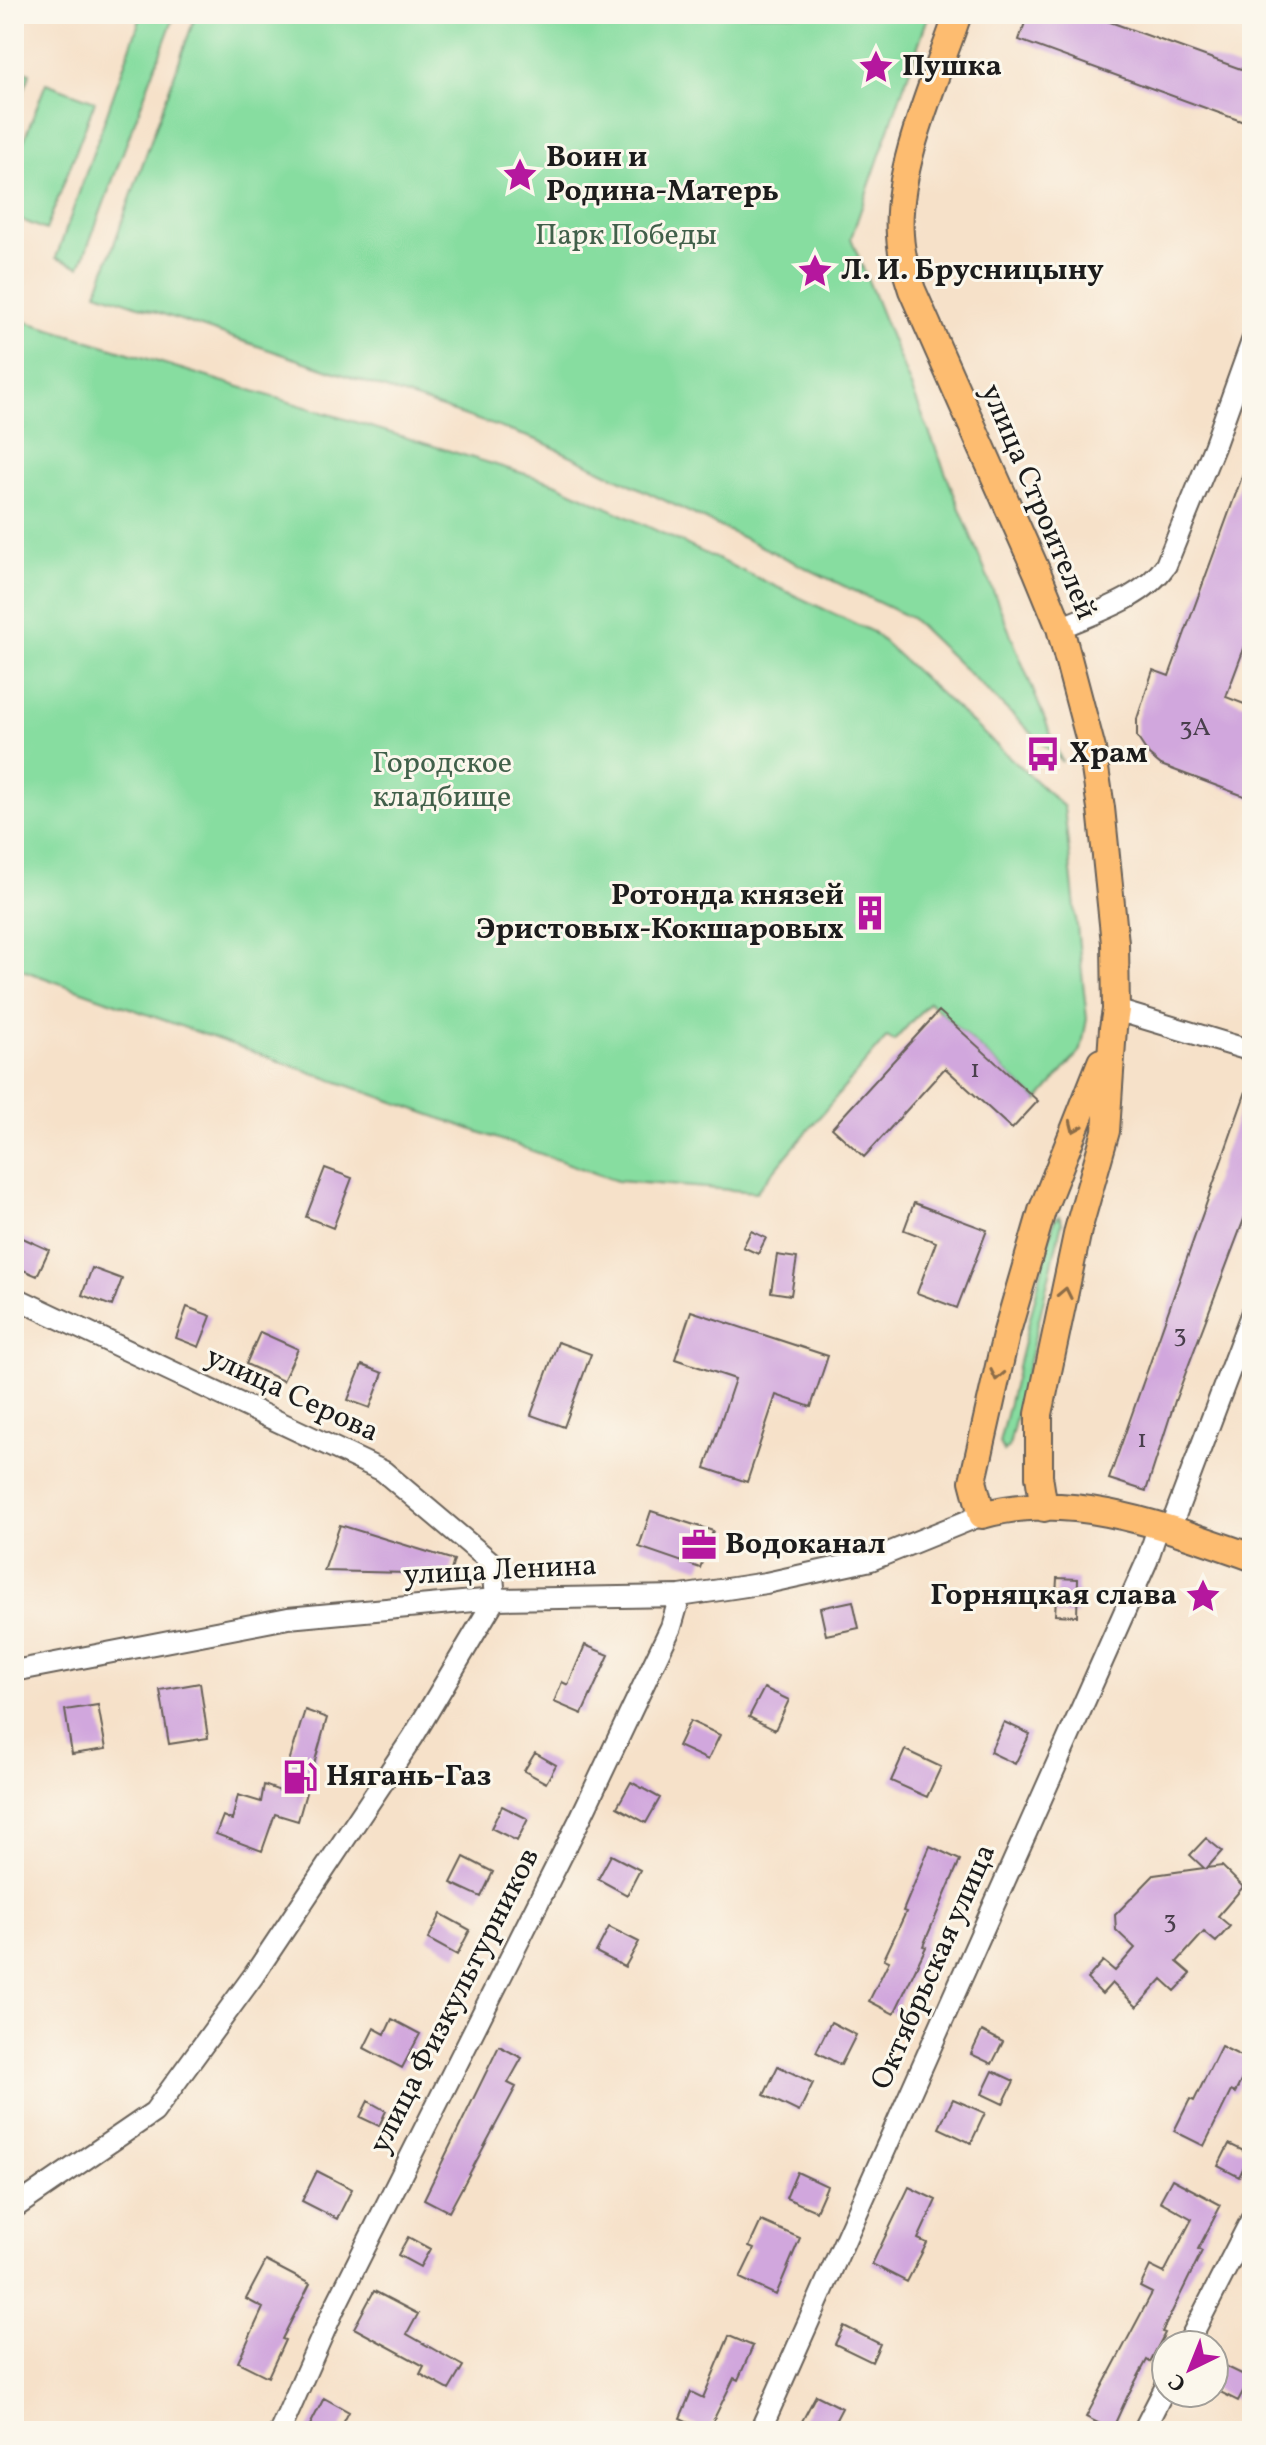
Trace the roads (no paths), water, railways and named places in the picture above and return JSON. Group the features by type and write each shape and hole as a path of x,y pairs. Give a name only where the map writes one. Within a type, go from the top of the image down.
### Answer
{"main road":[{"name":"улица Строителей","path":"958,14 910,157 901,198 903,262 912,290 1060,628 1092,749 1115,943 1115,1019 1106,1131 1078,1230 1039,1414 1039,1476 1044,1508"},
{"path":"1115,1019 1091,1092 1058,1165 1042,1211 1006,1335 973,1481 982,1515 1002,1509 1090,1510 1164,1527 1252,1557"},
{"path":"1042,1211 1059,1202 1071,1207 1078,1230"}],"street":[{"path":"1060,628 1141,591 1162,571 1214,447 1252,341"},
{"path":"1115,1019 1252,1051"},
{"name":"улица Серова","path":"14,1297 383,1471 492,1563 495,1599"},
{"name":"Октябрьская улица","path":"760,2431 1164,1527 1252,1312"},
{"name":"улица Ленина","path":"14,1671 288,1618 495,1599 680,1596 766,1583 871,1560 982,1515"},
{"name":"улица Физкультурников","path":"280,2431 334,2309 580,1819 671,1627 680,1596"},
{"path":"14,2208 154,2112 272,1949 413,1737 495,1599"},
{"path":"1195,2329 1252,2218"},
{"path":"1143,2431 1154,2409"}],"place":[{"name":"Пушка","path":"876,67"},
{"name":"Воин и Родина-Матерь","path":"520,175"},
{"name":"Л. И. Брусницыну","path":"815,271"},
{"name":"Храм","path":"1043,754"},
{"name":"Ротонда князей Эристовых-Кокшаровых","path":"870,913"},
{"name":"Водоканал","path":"699,1545"},
{"name":"Горняцкая слава","path":"1203,1596"},
{"name":"Нягань-Газ","path":"300,1777"}],"park label":[{"name":"Парк Победы","path":"626,236"},
{"name":"Городское кладбище","path":"442,781"}]}
